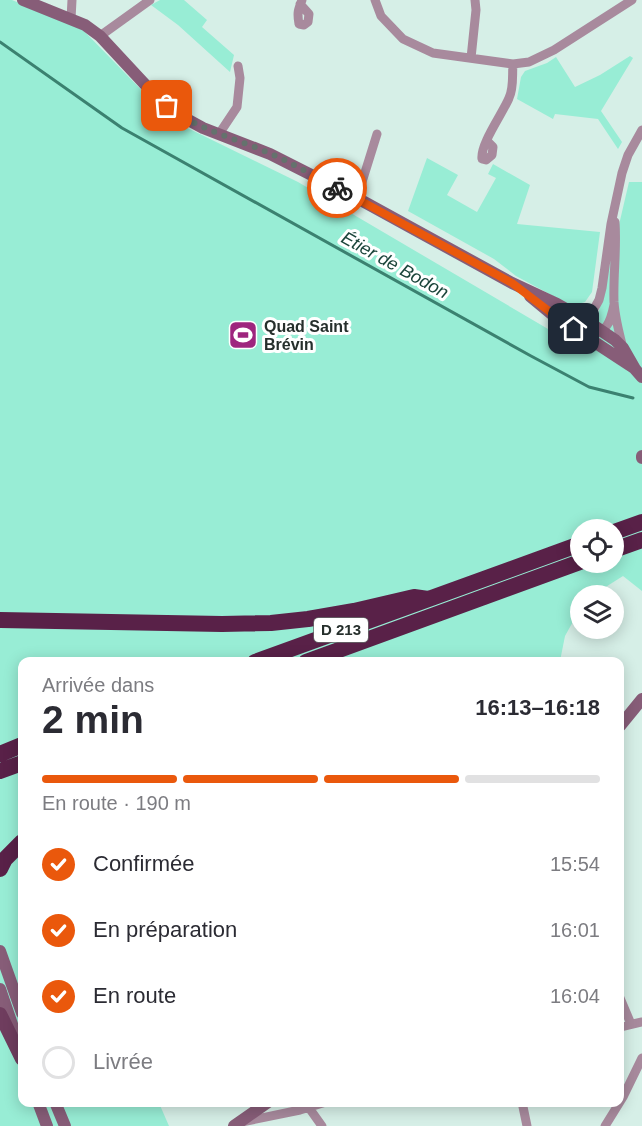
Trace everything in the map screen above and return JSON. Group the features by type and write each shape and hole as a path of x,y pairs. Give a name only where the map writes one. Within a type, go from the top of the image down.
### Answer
{"highway":[{"path":"624,539 642,522"},
{"name":"D 213","path":"269,657 570,548"},
{"name":"D 213","path":"319,657 570,566"},
{"path":"0,620 271,623 319,617 414,597 428,599"},
{"path":"337,657 348,646"},
{"path":"0,754 18,747"},
{"path":"0,771 18,764"},
{"path":"0,854 18,843"},
{"path":"0,869 5,859 18,845"}],"main road":[{"path":"0,1014 18,1049"}],"street":[{"path":"23,0 85,25 100,36 152,92 181,116 270,154 587,321 623,348 638,373"},
{"path":"71,19 72,0"},
{"path":"100,36 150,0"},
{"path":"375,0 381,16 403,39 433,53 513,64 529,62 554,50 632,0"},
{"path":"471,58 475,0"},
{"path":"487,141 511,96 513,64"},
{"path":"219,134 237,107 240,78 238,66"},
{"path":"589,338 587,321 599,300 622,172 642,129"},
{"path":"357,198 377,134"},
{"path":"589,338 603,331 611,319 614,305 616,238 614,212"},
{"path":"512,283 638,373"},
{"path":"614,305 623,348"},
{"path":"624,721 641,702"},
{"path":"0,951 18,1002"},
{"path":"0,989 18,1045"},
{"path":"624,1007 631,1024"},
{"path":"624,1026 642,1022"},
{"path":"624,1095 642,1058"},
{"path":"40,1107 46,1126"},
{"path":"57,1107 65,1126"},
{"path":"234,1125 261,1107"},
{"path":"234,1125 300,1110 304,1107"},
{"path":"308,1107 322,1126"},
{"path":"523,1107 527,1126"},
{"path":"605,1126 617,1107"}],"green space":[{"name":"Quad Saint Brévin","path":"0,0 12,0 83,30 162,111 163,116 298,182 589,353 629,182 642,182 642,591 623,576 609,585 570,585 570,627 565,636 561,657 18,657 18,1107 161,1107 169,1126 0,1126"},
{"path":"160,0 184,0 207,20 202,27 234,55 230,72 178,25 151,5"},
{"path":"630,56 633,58 601,111 622,142 618,149 598,119 555,114 553,119 517,99 521,77 525,71 556,57 575,87 600,75"},
{"path":"427,158 458,175 447,195 477,212 496,178 488,174 493,164 530,185 517,224 600,232 592,292 585,302 572,306 568,304 516,276 494,259 408,211"}],"waterway":[{"name":"Étier de Bodon","path":"0,42 122,128 589,387 633,398"}],"way so far":[{"path":"167,106 203,128 270,154 337,188"}],"place":[{"name":"Quad Saint Brévin","path":"243,335"}],"route":[{"path":"337,188 512,283 574,329"}]}
